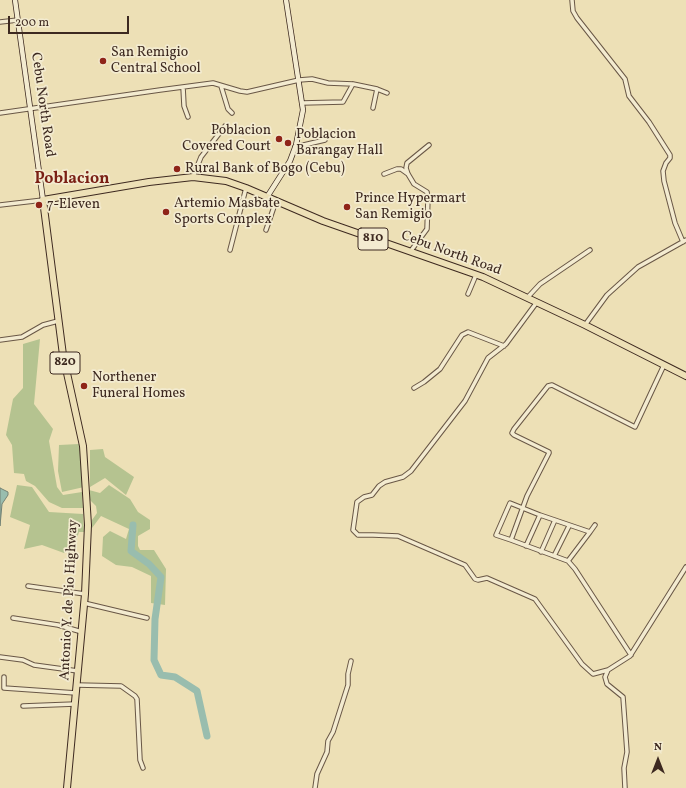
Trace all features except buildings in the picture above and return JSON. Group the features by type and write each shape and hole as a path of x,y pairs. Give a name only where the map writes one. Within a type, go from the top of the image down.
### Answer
{"highway":[{"name":"Cebu North Road","path":"43,200 149,182 193,177 226,181 246,188 322,221 476,275 585,325 686,376"},
{"name":"Antonio Y. de Pio Highway","path":"43,200 63,355 72,399 81,431 84,454 88,534 82,632 67,788"}],"street":[{"name":"Cebu North Road","path":"15,0 43,200"},
{"path":"267,197 290,161 295,147 303,110 286,0"},
{"path":"572,0 573,11 577,18 625,79 629,96 670,155 663,172 664,181 675,223 684,241 638,267 607,295 585,325"},
{"path":"0,22 18,20"},
{"path":"0,113 213,83 247,92 299,80 312,79 328,83 353,84 377,89 387,93"},
{"path":"302,103 342,102 353,84"},
{"path":"221,86 228,109 232,113"},
{"path":"183,87 184,106 188,117"},
{"path":"373,108 377,89"},
{"path":"193,177 201,157 225,126"},
{"path":"295,147 325,140"},
{"path":"410,252 427,229 428,211 426,192 414,184 406,168 407,163 429,145"},
{"path":"384,174 401,169 408,174"},
{"path":"230,250 246,188"},
{"path":"0,205 43,200"},
{"path":"266,230 276,201"},
{"path":"527,298 540,284 590,250"},
{"path":"468,294 476,275"},
{"path":"537,302 504,346 488,358 465,401 411,471 403,477 385,482 379,486 372,495 364,497 357,502 353,530 358,535 398,536 464,565 475,579 478,580 487,578 535,599 582,664 593,674 608,670 631,655 686,567"},
{"path":"0,340 22,337 43,325 58,321"},
{"path":"414,388 440,369 462,335 468,332 504,346"},
{"path":"511,540 527,496 549,452 512,433 548,386 552,385 557,387 635,427 664,365"},
{"path":"590,532 569,526 510,503 496,535 568,561 575,569 631,655"},
{"path":"526,546 540,515"},
{"path":"540,552 555,520"},
{"path":"568,561 595,525"},
{"path":"554,556 569,526"},
{"path":"28,586 85,594"},
{"path":"84,603 147,618"},
{"path":"13,618 58,625 82,632"},
{"path":"0,657 23,660 34,665 78,671"},
{"path":"315,788 317,774 326,752 328,741 333,732 348,685 348,674 351,661"},
{"path":"608,670 605,677 607,684 623,697 627,752 624,768 625,788"},
{"path":"4,677 4,688 76,693"},
{"path":"77,685 122,686 135,696 137,699 139,754 143,768"},
{"path":"23,706 75,704"}],"green space":[{"path":"40,339 34,404 53,429 49,441 57,487 63,495 82,492 83,508 62,508 49,502 35,486 26,481 24,474 14,473 12,445 6,435 13,399 23,388 23,344"},
{"path":"79,444 83,465 84,487 62,492 58,471 59,445"},
{"path":"103,449 105,457 134,477 126,495 105,478 90,487 90,450"},
{"path":"17,485 32,487 49,512 83,514 84,532 79,532 75,545 64,553 42,545 24,549 30,525 10,517"},
{"path":"109,485 130,499 138,512 150,520 150,529 138,536 138,546 140,550 154,550 166,569 165,605 151,603 151,576 132,567 116,565 102,556 103,537 110,531 126,539 129,529 101,516 92,528 92,520 97,513 96,506 90,500 89,490 100,493"}],"shaded area":[{"path":"0,488 8,492 8,495 2,504 0,526"}],"waterway":[{"path":"133,525 131,551 149,564 161,577 155,619 154,660 161,675 175,677 197,691 207,736"}],"place":[{"name":"San Remigio Central School","path":"103,61"},
{"name":"Poblacion Covered Court","path":"279,139"},
{"name":"Poblacion Barangay Hall","path":"288,143"},
{"name":"Rural Bank of Bogo (Cebu)","path":"177,169"},
{"name":"7-Eleven","path":"39,205"},
{"name":"Prince Hypermart San Remigio","path":"347,207"},
{"name":"Artemio Masbate Sports Complex","path":"166,212"},
{"name":"Northener Funeral Homes","path":"84,386"}],"district":[{"name":"Poblacion","path":"72,180"}]}
